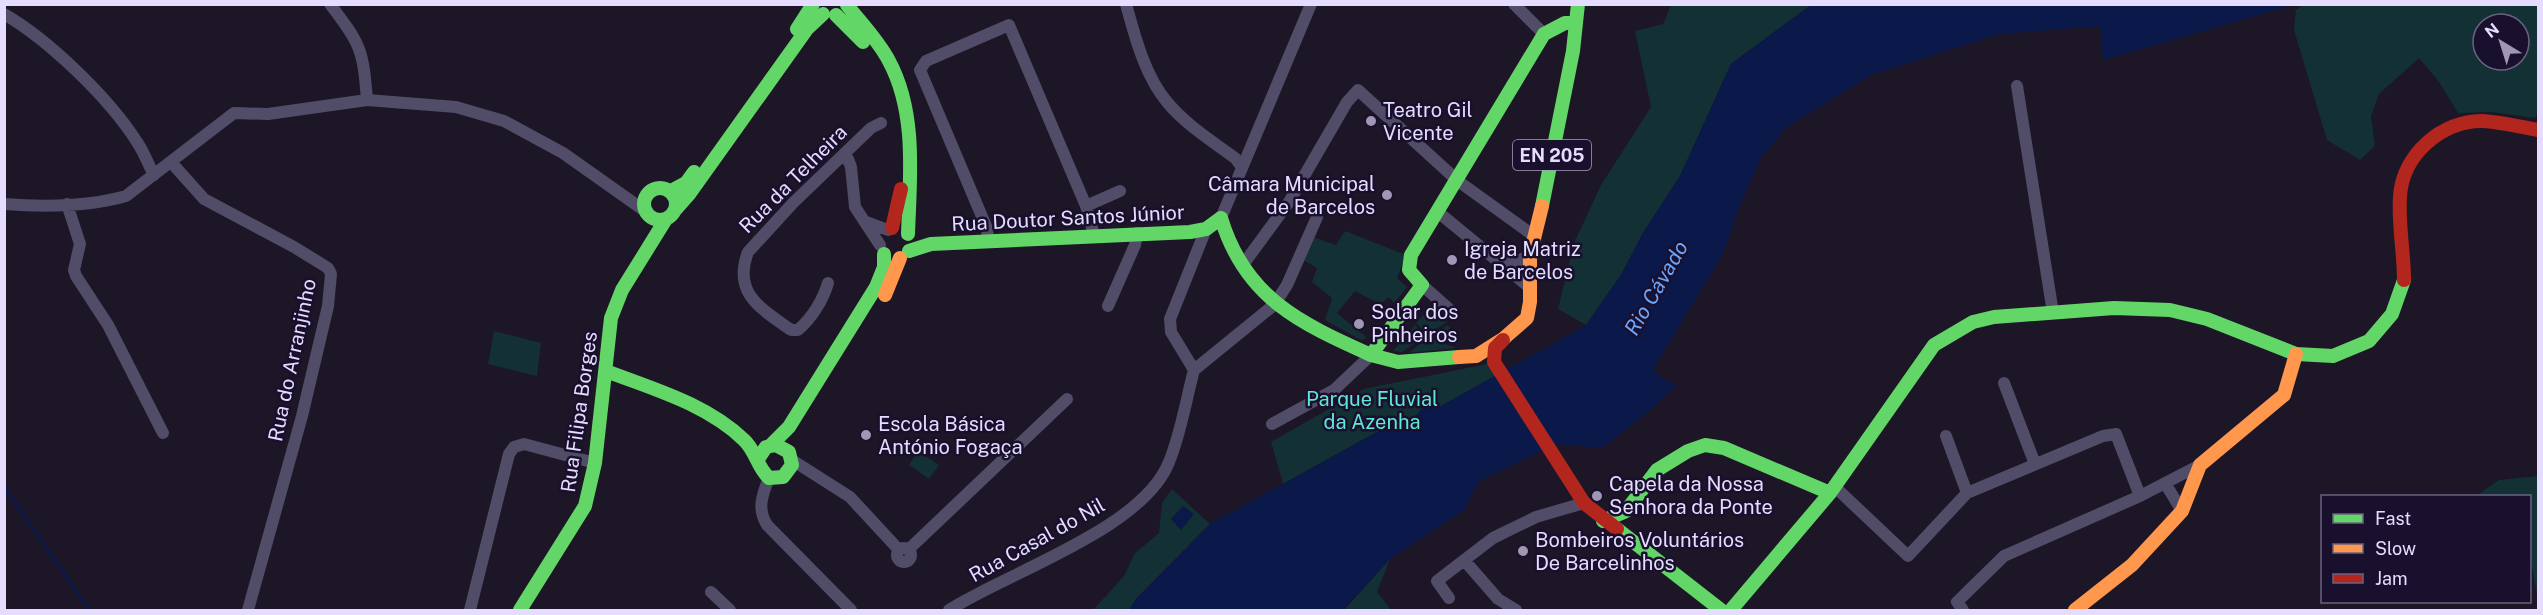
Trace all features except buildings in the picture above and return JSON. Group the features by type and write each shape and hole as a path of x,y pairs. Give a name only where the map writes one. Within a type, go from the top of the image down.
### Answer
{"main road":[{"name":"EN 205","path":"1371,355 1398,362 1476,356 1495,363 1495,348 1527,318 1530,302 1528,286 1530,255 1578,4"},
{"path":"606,371 698,408 746,441 758,459 760,470 776,478 790,470 797,432 887,292 905,255 909,235 912,159 903,104 892,68 847,5 822,10 734,119 686,183 671,191"},
{"path":"758,459 789,426 876,287 884,267 882,236 890,229 898,210 902,186 898,130 882,73 854,30 822,10"},
{"name":"Rua Filipa Borges","path":"519,610 578,520 588,496 595,463 612,318 617,297 628,276 650,247 670,214 690,194 822,10"},
{"path":"1544,34 1565,23 1576,23"},
{"name":"EN 205","path":"1422,285 1409,270 1411,255 1458,181 1544,34"},
{"path":"1731,610 1833,490 1934,345 1952,332 1973,322 1994,317 2114,308 2170,310 2207,319 2296,354 2333,357 2368,341 2392,314 2404,279 2400,196 2406,168 2427,142 2455,124 2483,121 2538,130"},
{"path":"646,208 659,220 670,214 676,200 671,191 663,187 655,188 646,208 652,230 650,247"},
{"path":"1206,229 1221,218 1224,232 1242,266 1274,305 1371,355 1422,285"},
{"path":"890,229 901,228 909,235"},
{"name":"Rua Doutor Santos Júnior","path":"905,255 932,244 1190,232 1206,229"},
{"name":"Rua Doutor Santos Júnior","path":"909,235 932,244"},
{"path":"882,250 892,258 905,255"},
{"name":"EN 205","path":"1476,356 1503,339"},
{"path":"2075,610 2132,565 2182,511 2200,465 2284,395 2296,354"},
{"path":"1495,363 1584,503 1603,521 1721,610"},
{"path":"746,441 781,446 791,456"},
{"path":"1603,521 1626,511 1657,470 1688,451 1705,445 1724,448 1833,490"}],"street":[{"path":"330,4 360,48 364,60 367,100"},
{"path":"1126,4 1138,44 1159,93 1183,118 1235,158 1241,166"},
{"path":"1221,218 1311,4"},
{"path":"1514,4 1544,34"},
{"path":"4,14 69,66 111,107 138,143 154,175"},
{"path":"989,241 986,226 920,70 926,61 1008,25 1086,206 1094,235"},
{"path":"2017,86 2053,313"},
{"path":"1242,266 1289,202 1327,135 1358,90 1458,181 1534,236"},
{"path":"4,204 68,204 110,201 126,196 234,113 268,114 367,100 456,107 504,121 563,153 621,194 646,208"},
{"name":"Rua da Telheira","path":"828,282 824,297 802,326 798,330 791,330 756,305 748,294 744,271 748,252 793,203 871,128 881,123"},
{"path":"846,154 851,167 855,207 882,250"},
{"name":"Rua do Arranjinho","path":"171,162 204,199 294,247 328,268 331,274 328,306 302,416 248,610"},
{"path":"1086,206 1120,191"},
{"path":"68,204 80,244 74,270 76,276 108,325 163,433"},
{"path":"1438,212 1528,286"},
{"path":"1206,229 1170,319 1171,332 1194,370 1274,305 1287,285 1317,218"},
{"path":"864,221 890,229"},
{"path":"1108,306 1135,244 1137,233"},
{"path":"1499,262 1512,264 1530,255"},
{"path":"1422,285 1449,309"},
{"path":"1272,424 1334,390 1371,355"},
{"name":"Rua Casal do Nil","path":"950,610 1112,524 1142,499 1169,464 1194,370"},
{"path":"2004,383 2035,464"},
{"path":"791,456 850,497 904,550 1067,399"},
{"path":"1833,490 1908,556 1967,493 2111,433 2116,434 2140,496"},
{"path":"1946,436 1967,493"},
{"path":"470,610 509,454 514,447 524,444 595,463"},
{"path":"1963,610 1957,602 2004,556 2140,496 2200,465"},
{"path":"811,471 776,478 761,504 761,516 767,525 851,610"},
{"path":"2165,483 2182,511"},
{"path":"1449,598 1437,581 1493,538 1536,517 1584,503"},
{"path":"1464,560 1498,599 1516,610"},
{"path":"711,592 730,610"}],"green space":[{"path":"2305,4 2538,5 2538,112 2535,118 2491,112 2458,113 2439,82 2419,58 2379,94 2371,116 2375,146 2360,160 2327,140 2294,30 2296,10"},
{"path":"1671,5 1811,5 1731,64 1680,176 1643,233 1621,275 1586,325 1558,309 1575,241 1601,185 1651,107 1635,31 1663,24"},
{"path":"1345,231 1406,255 1397,278 1407,287 1394,303 1389,297 1380,304 1355,291 1337,313 1367,338 1361,340 1325,320 1332,298 1312,282 1317,268 1303,260 1313,237 1336,245"},
{"path":"1430,309 1447,322 1433,331 1423,330 1416,323"},
{"path":"1415,325 1421,332 1421,339 1402,352 1393,351"},
{"path":"1448,325 1458,345 1435,338 1435,333"},
{"path":"494,331 541,343 537,376 488,364"},
{"path":"1434,340 1456,348 1408,353 1423,342 1428,344"},
{"name":"Parque Fluvial da Azenha","path":"1487,364 1497,375 1441,406 1423,408 1412,420 1377,432 1283,484 1271,442 1364,389"},
{"path":"918,451 939,465 929,479 909,465"},
{"path":"2538,476 2538,599 2531,562 2531,495 2477,495 2499,480"},
{"path":"1172,489 1210,524 1136,599 1129,610 1093,610 1124,576 1135,553 1159,533 1162,503"},
{"path":"1390,559 1377,592 1391,610 1344,610"}],"water":[{"name":"Rio Cávado","path":"1811,5 2293,5 2103,60 2100,26 1999,34 1871,75 1787,127 1760,159 1737,213 1723,254 1653,369 1663,379 1677,384 1655,406 1602,448 1556,444 1479,481 1464,510 1390,559 1343,610 1129,610 1136,599 1210,524 1377,432 1412,420 1423,408 1441,406 1586,325 1621,275 1643,233 1680,176 1731,64"},
{"path":"1183,506 1194,514 1181,530 1171,519"}],"waterway":[{"path":"4,486 89,610"}],"traffic: fast":[{"path":"797,29 813,4"},
{"path":"1542,206 1573,51 1578,4"},
{"path":"847,5 885,53 898,81 904,102 910,146 908,234"},
{"path":"675,210 690,193 807,29 823,14"},
{"path":"836,15 863,42"},
{"path":"1459,357 1398,362 1371,355 1422,285 1409,270 1411,255 1544,34 1565,23 1576,23"},
{"path":"671,191 686,183 694,172"},
{"path":"660,188 672,192 676,204 672,216 660,220 648,216 644,204 648,192 660,188"},
{"path":"909,251 931,244 1190,232 1206,229 1221,218 1231,246 1245,269 1278,305 1321,331 1371,355"},
{"path":"520,610 585,506 595,463 611,318 622,290 666,219"},
{"path":"771,445 789,427 876,287 884,267 884,254"},
{"path":"1830,493 1934,345 1973,322 1994,317 2114,308 2170,310 2207,319 2296,354 2333,356 2369,341 2392,314 2404,280"},
{"path":"606,371 679,399 729,427 748,444 769,478 783,477 792,465 789,452 776,445 766,447 758,459"},
{"path":"1603,521 1626,511 1657,470 1688,451 1705,445 1724,448 1830,493 1731,610"},
{"path":"1617,529 1721,610"}],"traffic: slow":[{"path":"1459,357 1476,356 1503,339 1527,318 1530,302 1530,255 1542,206"},
{"path":"885,295 900,258"},
{"path":"2075,610 2132,565 2182,511 2200,465 2284,395 2296,354"}],"traffic: jam":[{"path":"2404,280 2400,197 2402,182 2416,154 2439,134 2468,122 2504,123 2538,130"},
{"path":"892,228 901,189"},
{"path":"1503,340 1495,348 1494,362 1584,503 1617,529"}],"place":[{"name":"Teatro Gil Vicente","path":"1371,121"},
{"name":"Câmara Municipal de Barcelos","path":"1387,195"},
{"name":"Igreja Matriz de Barcelos","path":"1452,260"},
{"name":"Solar dos Pinheiros","path":"1359,324"},
{"name":"Escola Básica António Fogaça","path":"866,435"},
{"name":"Capela da Nossa Senhora da Ponte","path":"1597,496"},
{"name":"Bombeiros Voluntários De Barcelinhos","path":"1523,551"}]}
